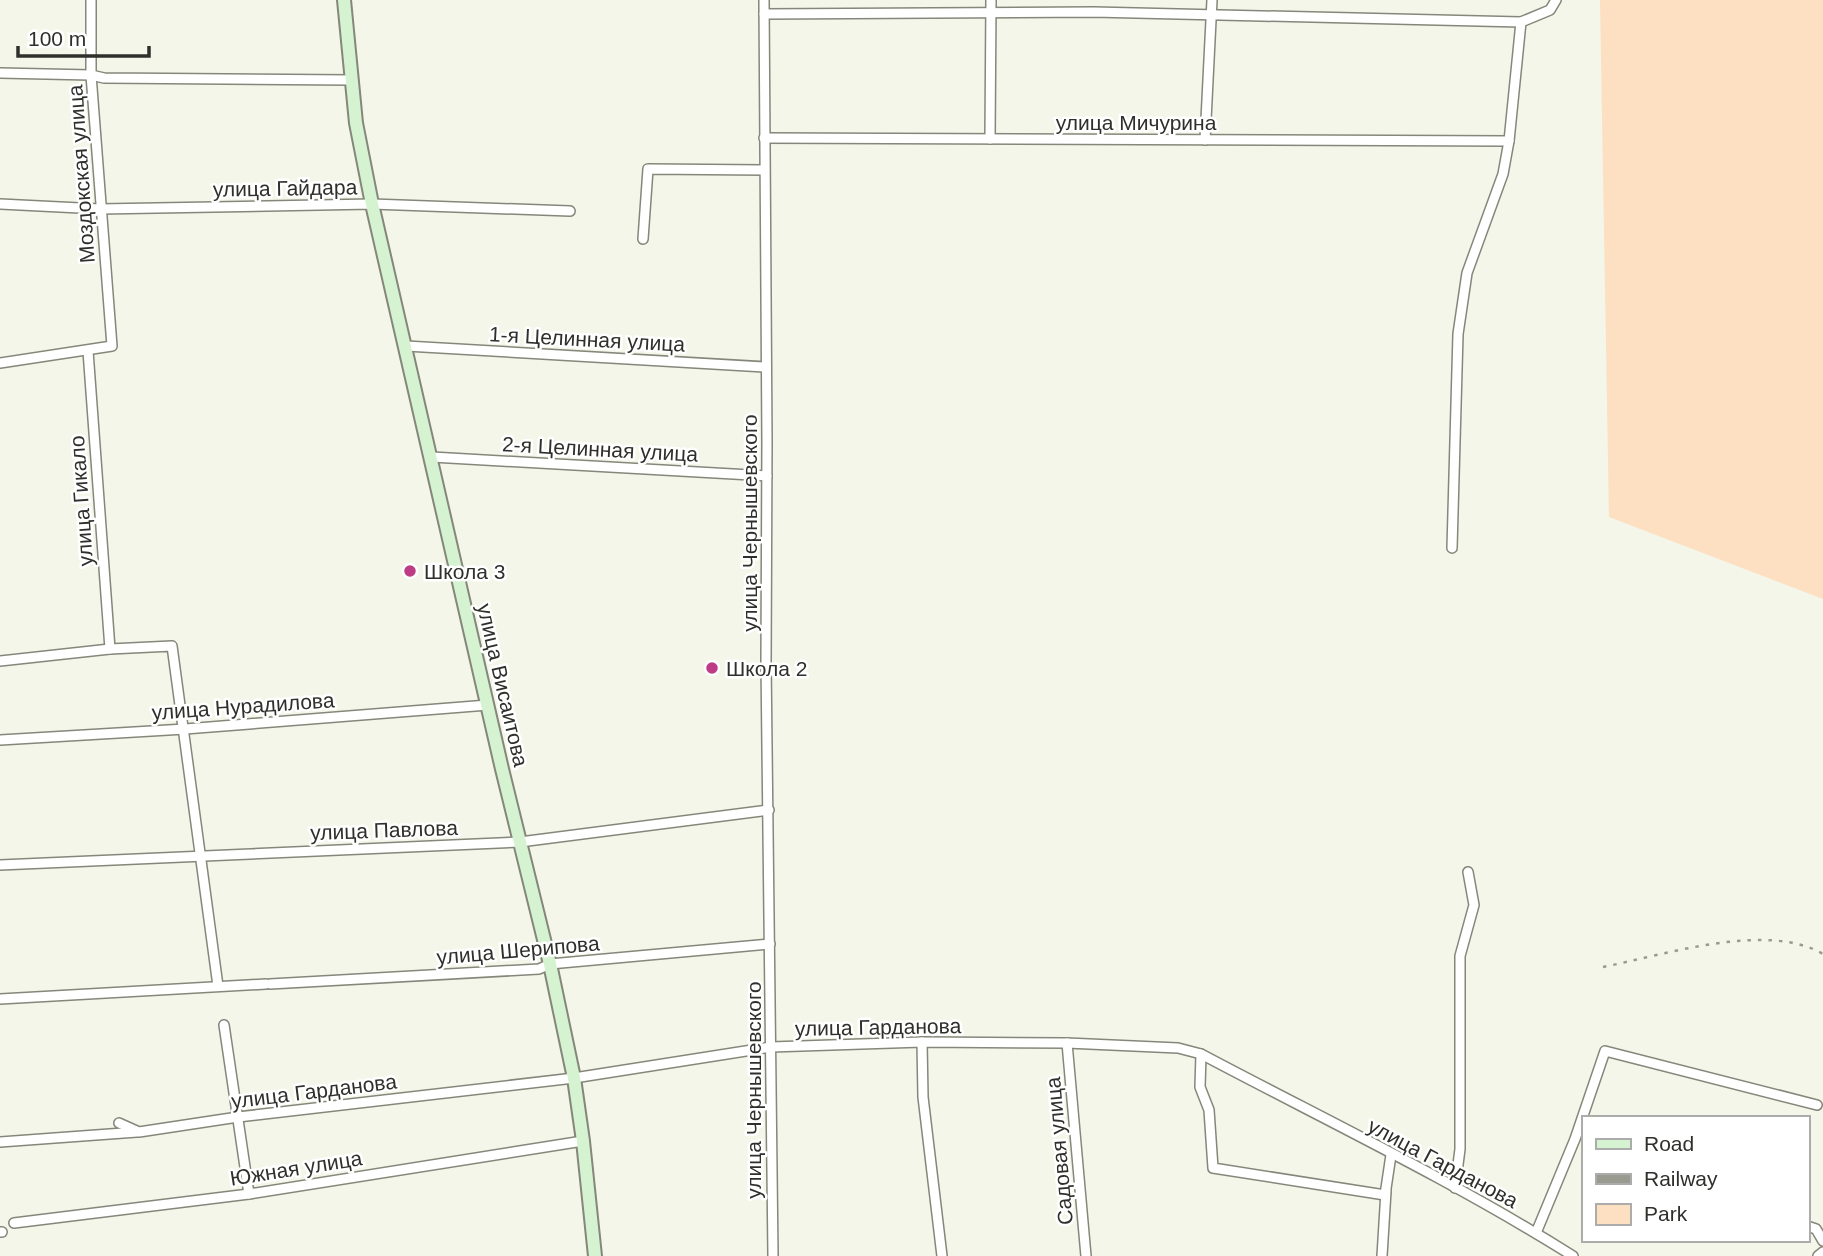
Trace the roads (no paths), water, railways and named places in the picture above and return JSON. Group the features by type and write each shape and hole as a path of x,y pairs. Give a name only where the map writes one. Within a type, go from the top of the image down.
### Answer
{"street":[{"name":"Моздокская улица","path":"88,351 112,346 91,75 91,0"},
{"name":"улица Висаитова","path":"344,0 356,123 372,204 550,964 574,1078 595,1256"},
{"name":"улица Чернышевского","path":"764,0 766,614 773,1256"},
{"path":"990,139 991,0"},
{"path":"1205,139 1212,0"},
{"path":"764,14 1094,12 1521,22 1550,10 1556,0"},
{"path":"1451,548 1458,334 1466,273 1503,174 1521,22"},
{"path":"0,73 91,75 104,78 351,80"},
{"name":"улица Мичурина","path":"764,138 1509,141"},
{"path":"643,239 648,169 764,170"},
{"name":"улица Гайдара","path":"0,204 100,209 372,204 570,211"},
{"name":"1-я Целинная улица","path":"405,346 766,367"},
{"path":"0,363 88,351"},
{"name":"улица Гикало","path":"88,351 110,649"},
{"name":"2-я Целинная улица","path":"432,457 767,477"},
{"path":"0,661 110,649 172,646 218,986"},
{"name":"улица Нурадилова","path":"0,740 185,729 488,705"},
{"name":"улица Павлова","path":"0,865 520,842 769,810"},
{"path":"1455,1188 1460,1149 1460,956 1474,905 1468,872"},
{"name":"улица Шерипова","path":"0,999 539,969 550,964 770,944"},
{"path":"225,1025 249,1194"},
{"path":"922,1042 923,1097 942,1256"},
{"name":"улица Гарданова","path":"0,1142 139,1132 238,1117 574,1078 771,1047 922,1042 1066,1043 1178,1048 1201,1054 1455,1188 1573,1256"},
{"name":"Садовая улица","path":"1066,1043 1086,1256"},
{"path":"1586,1116 1605,1051 1817,1105"},
{"path":"1201,1054 1200,1087 1209,1110 1213,1168 1385,1195 1386,1191"},
{"path":"119,1123 139,1132"},
{"path":"1536,1233 1579,1140"},
{"name":"Южная улица","path":"14,1223 249,1194 583,1141"},
{"path":"1382,1256 1391,1155"},
{"path":"1812,1227 1823,1241"},
{"path":"1818,1256 1823,1252"}],"railway":[{"path":"1603,967 1685,949 1745,940 1774,940 1800,945 1823,954"}],"place":[{"name":"Школа 3","path":"410,571"},
{"name":"Школа 2","path":"712,668"}]}
